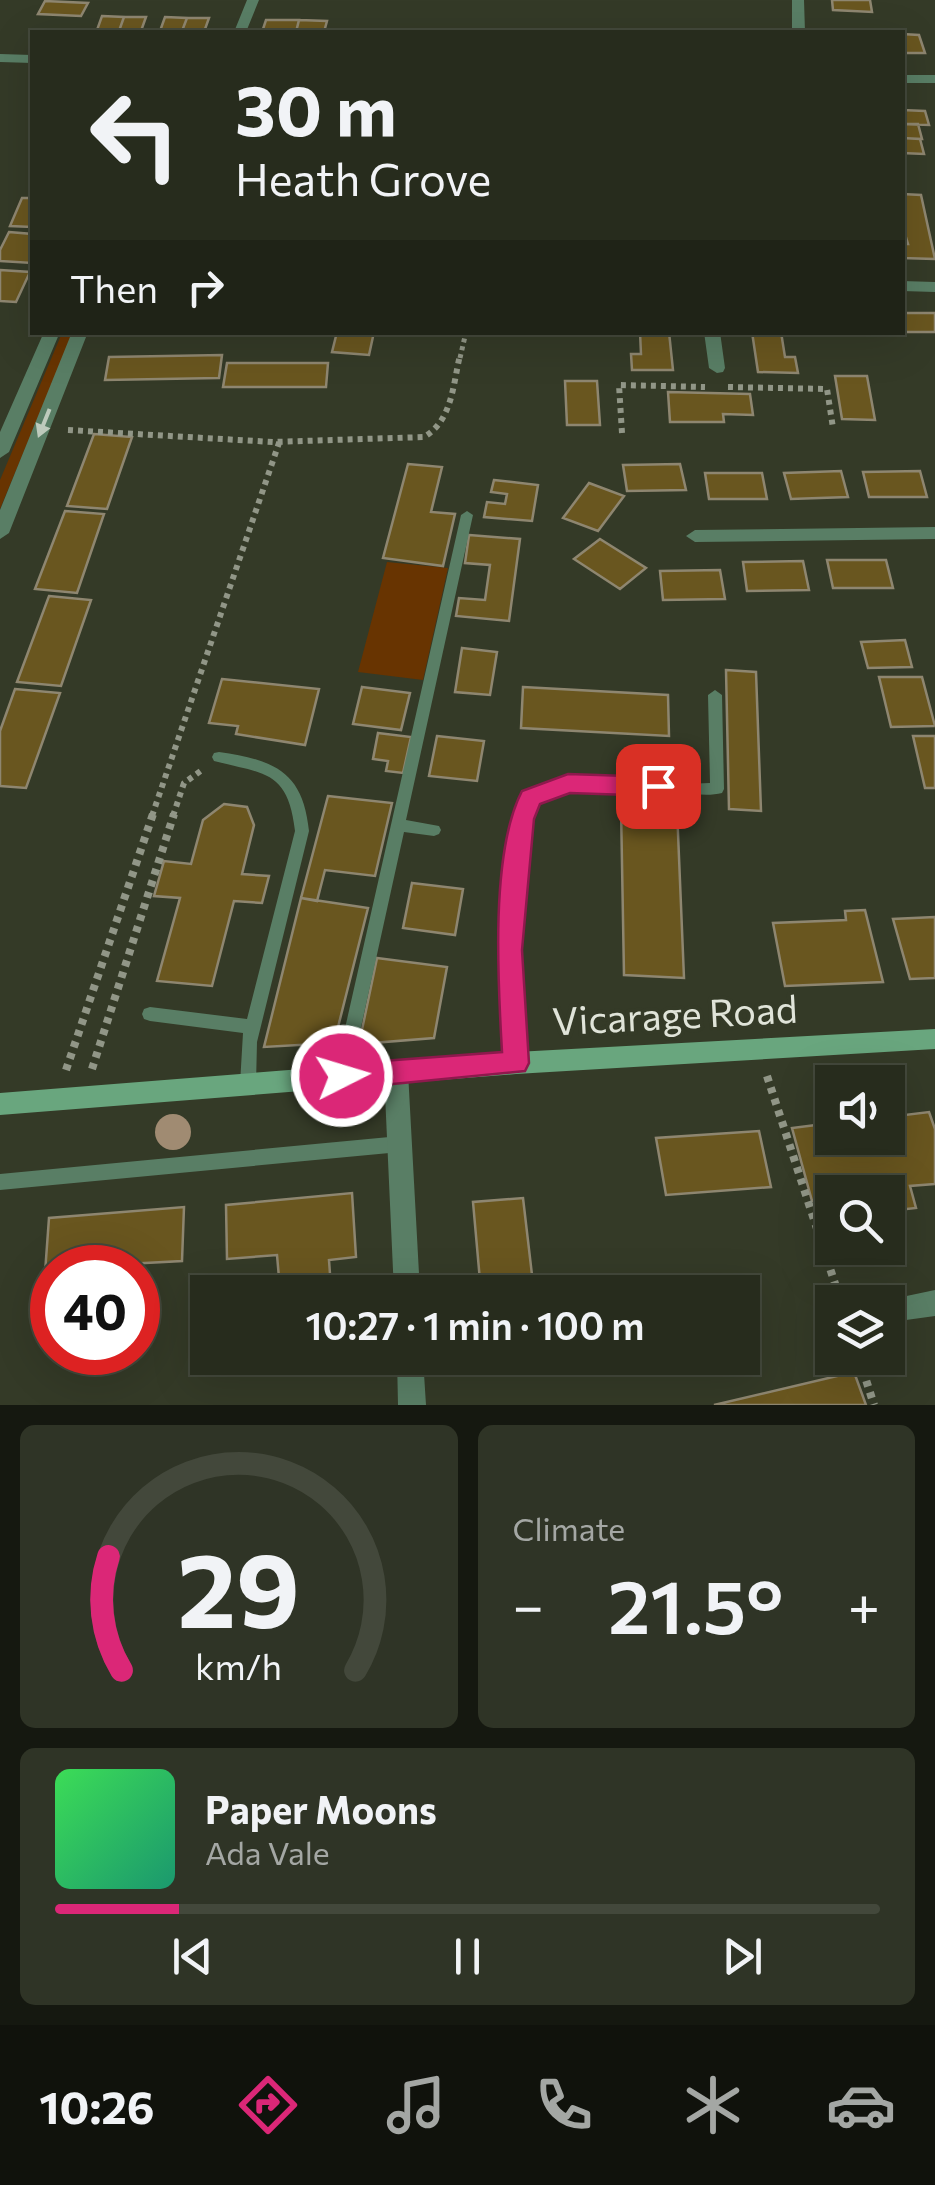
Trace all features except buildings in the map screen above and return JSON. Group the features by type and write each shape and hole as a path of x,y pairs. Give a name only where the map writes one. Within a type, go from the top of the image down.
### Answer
{"street":[{"path":"241,30 253,0"},
{"path":"798,0 799,30"},
{"path":"0,58 30,59"},
{"path":"905,79 935,79"},
{"path":"905,286 935,287"},
{"path":"0,452 51,335"},
{"path":"0,533 79,335"},
{"path":"712,335 717,368"},
{"path":"695,536 935,533"},
{"path":"516,1063 510,950 522,819 530,798 568,783 688,788"},
{"name":"Vicarage Road","path":"0,1104 516,1063 934,1042"},
{"path":"396,1072 406,1275"},
{"path":"906,1308 935,1303"},
{"path":"411,1375 412,1405"}],"lane":[{"path":"342,1076 467,515"},
{"path":"688,788 717,788 715,694"},
{"path":"219,757 256,762 282,776 296,796 301,814 302,830 252,1027 248,1084"},
{"path":"397,825 434,830"},
{"path":"150,1014 252,1027"},
{"path":"0,1182 400,1144"}],"path":[{"path":"42,428 280,440 424,436 438,429 454,391 465,335"},
{"path":"56,1099 280,440"},
{"path":"83,1097 184,783 219,757"},
{"path":"758,1049 835,1285"},
{"path":"864,1375 874,1405"}],"shaded area":[{"path":"61,335 72,335 0,509 0,480"},
{"path":"387,562 448,568 423,680 358,672"}],"route":[{"path":"342,1076 516,1063 510,950 522,819 530,798 568,783 658,786"}]}
